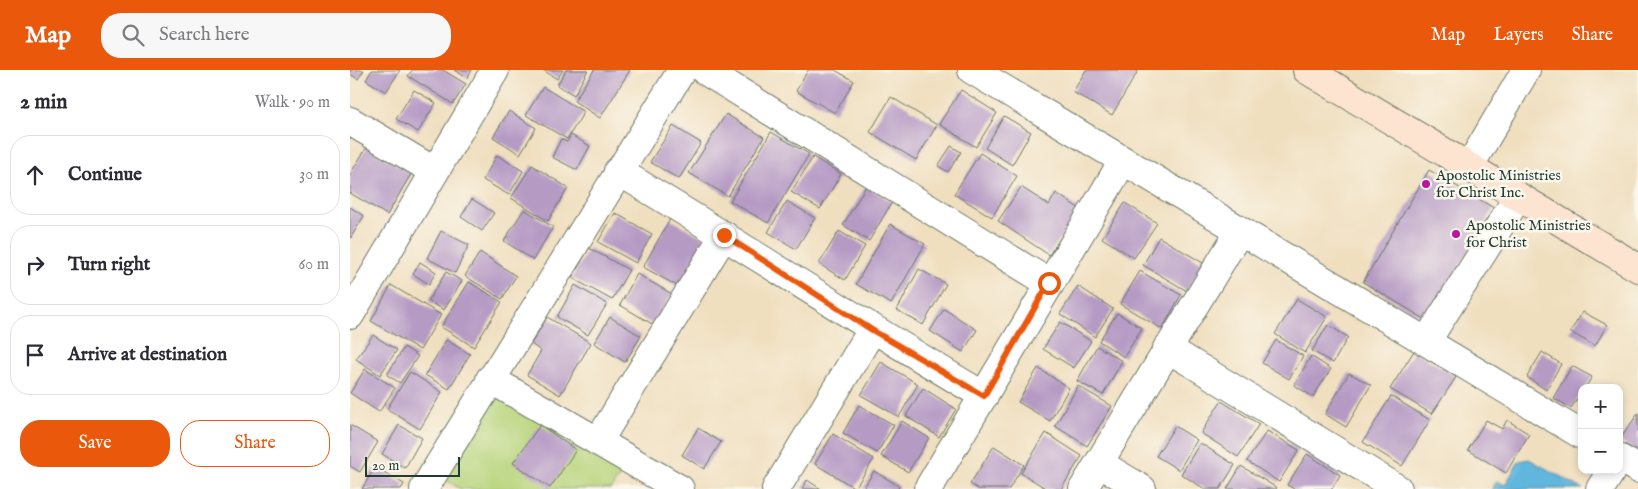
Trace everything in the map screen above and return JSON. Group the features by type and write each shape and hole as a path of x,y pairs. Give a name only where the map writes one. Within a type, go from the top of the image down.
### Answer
{"main road":[{"path":"1307,70 1638,268"}],"street":[{"path":"350,315 358,283 434,171 495,70"},
{"path":"424,489 618,171 682,70"},
{"path":"704,70 1049,283"},
{"path":"972,70 1239,232 1578,433"},
{"path":"1469,167 1526,70"},
{"path":"350,121 434,171"},
{"path":"928,489 1123,161"},
{"path":"618,171 724,235 872,330 984,396"},
{"path":"1426,342 1518,197"},
{"path":"1083,489 1239,232"},
{"path":"598,442 724,235"},
{"path":"776,489 872,330"},
{"path":"1167,348 1398,489"},
{"path":"490,379 680,489"},
{"path":"1099,463 1142,489"},
{"path":"1600,489 1613,474"}],"green space":[{"path":"498,393 624,469 611,489 460,489 446,480"}],"water":[{"path":"1529,459 1583,489 1492,489 1497,481 1505,485 1519,461"}],"building":[{"path":"350,70 364,70 358,79 350,74"},
{"path":"372,70 400,70 386,92 366,80"},
{"path":"412,70 443,70 466,84 453,104 408,76"},
{"path":"454,70 472,70 467,78"},
{"path":"543,70 563,70 557,79"},
{"path":"566,70 588,70 574,95 557,85"},
{"path":"594,70 630,70 600,118 574,101"},
{"path":"808,70 835,70 854,81 835,113 796,91"},
{"path":"1086,70 1138,71 1112,115 1073,92"},
{"path":"543,87 584,112 567,139 526,115"},
{"path":"414,90 436,103 418,132 396,119"},
{"path":"961,90 997,113 976,147 939,124"},
{"path":"891,97 937,125 916,160 870,132"},
{"path":"509,111 536,128 520,154 493,137"},
{"path":"726,114 764,137 728,196 689,173"},
{"path":"1004,116 1031,132 1012,165 985,148"},
{"path":"673,126 701,143 679,179 650,162"},
{"path":"771,132 809,154 768,223 730,201"},
{"path":"571,135 590,146 577,170 552,157 561,139 567,142"},
{"path":"951,146 961,152 948,172 938,166"},
{"path":"367,147 411,174 387,215 350,193 350,174"},
{"path":"980,153 1017,176 992,217 954,194"},
{"path":"497,155 523,171 509,195 483,180"},
{"path":"813,157 841,174 820,209 791,192"},
{"path":"532,165 568,188 548,221 511,198"},
{"path":"1429,170 1494,208 1428,321 1363,282"},
{"path":"866,186 892,202 869,241 843,225"},
{"path":"1021,187 1049,205 1056,193 1080,209 1049,255 998,221"},
{"path":"472,199 494,213 482,231 461,217"},
{"path":"787,201 815,218 796,249 768,232"},
{"path":"1125,203 1157,223 1134,258 1102,238"},
{"path":"350,207 364,216 350,239"},
{"path":"524,209 553,227 533,260 504,241"},
{"path":"615,213 652,234 636,263 598,242"},
{"path":"670,219 705,239 679,287 643,267"},
{"path":"890,224 925,244 891,304 856,284"},
{"path":"441,231 469,245 455,273 427,258"},
{"path":"839,231 865,246 845,280 819,264"},
{"path":"1159,237 1203,263 1187,291 1143,265"},
{"path":"589,248 629,270 612,300 572,278"},
{"path":"480,252 516,276 502,299 465,276"},
{"path":"420,262 436,272 429,284 413,274"},
{"path":"919,269 946,284 923,325 897,310"},
{"path":"1140,271 1181,295 1162,329 1120,304"},
{"path":"446,272 462,281 444,310 428,301"},
{"path":"637,274 672,294 654,325 620,305"},
{"path":"469,282 502,302 474,347 441,327"},
{"path":"391,285 441,315 420,350 371,321"},
{"path":"575,285 607,304 588,335 557,317"},
{"path":"1078,286 1113,309 1095,337 1060,314"},
{"path":"1297,299 1327,317 1305,353 1275,334"},
{"path":"944,309 977,330 963,352 930,331"},
{"path":"1583,312 1607,325 1595,346 1570,332"},
{"path":"1117,313 1142,328 1124,357 1099,341"},
{"path":"547,317 591,343 560,395 527,375 541,351 531,344"},
{"path":"610,317 641,336 625,362 594,343"},
{"path":"1060,322 1091,341 1074,368 1043,349"},
{"path":"1328,325 1348,337 1333,363 1312,351"},
{"path":"373,335 397,350 380,375 356,359"},
{"path":"446,340 470,354 449,389 425,375"},
{"path":"1276,340 1303,356 1289,379 1262,363"},
{"path":"1097,346 1122,361 1103,395 1077,381"},
{"path":"404,347 418,356 400,383 387,375"},
{"path":"1414,351 1456,377 1432,414 1390,389"},
{"path":"1542,352 1561,364 1546,390 1527,377"},
{"path":"1311,356 1331,369 1313,397 1294,385"},
{"path":"881,362 918,384 899,417 861,395"},
{"path":"1572,366 1592,377 1588,384 1578,384 1578,398 1571,408 1553,398"},
{"path":"1038,368 1069,388 1050,421 1018,402"},
{"path":"365,369 395,388 379,412 350,393"},
{"path":"410,372 442,392 420,429 387,409"},
{"path":"1349,373 1371,385 1346,427 1325,414"},
{"path":"1078,386 1112,406 1087,446 1055,426"},
{"path":"923,388 956,409 939,437 906,416"},
{"path":"1391,396 1430,420 1402,466 1363,442"},
{"path":"1221,401 1259,424 1238,457 1201,433"},
{"path":"859,405 894,425 877,453 843,433"},
{"path":"1638,413 1638,452 1623,443 1623,435"},
{"path":"1486,420 1502,429 1507,420 1529,434 1506,473 1468,450"},
{"path":"902,421 929,438 908,472 881,456"},
{"path":"350,425 378,442 360,472 350,466"},
{"path":"399,425 422,438 405,468 382,454"},
{"path":"540,425 576,450 550,488 513,463"},
{"path":"1175,426 1197,440 1179,470 1156,456"},
{"path":"698,428 721,442 704,469 682,455"},
{"path":"1267,431 1299,450 1279,482 1247,461"},
{"path":"1046,433 1082,456 1061,489 1047,489 1021,473"},
{"path":"833,434 874,459 855,488 815,464"},
{"path":"1200,443 1235,465 1220,489 1205,489 1181,474"},
{"path":"994,446 1024,465 1009,489 978,489 970,484"},
{"path":"1307,454 1340,475 1332,489 1294,489 1287,485"},
{"path":"1241,466 1277,488 1227,489"},
{"path":"375,467 404,484 401,489 362,489"},
{"path":"874,471 899,486 898,489 863,489"},
{"path":"807,480 821,489 802,489"}],"place":[{"name":"Apostolic Ministries for Christ Inc.","path":"1426,184"},
{"name":"Apostolic Ministries for Christ","path":"1456,234"}],"route":[{"path":"724,235 872,330 984,396 1049,283"}]}
